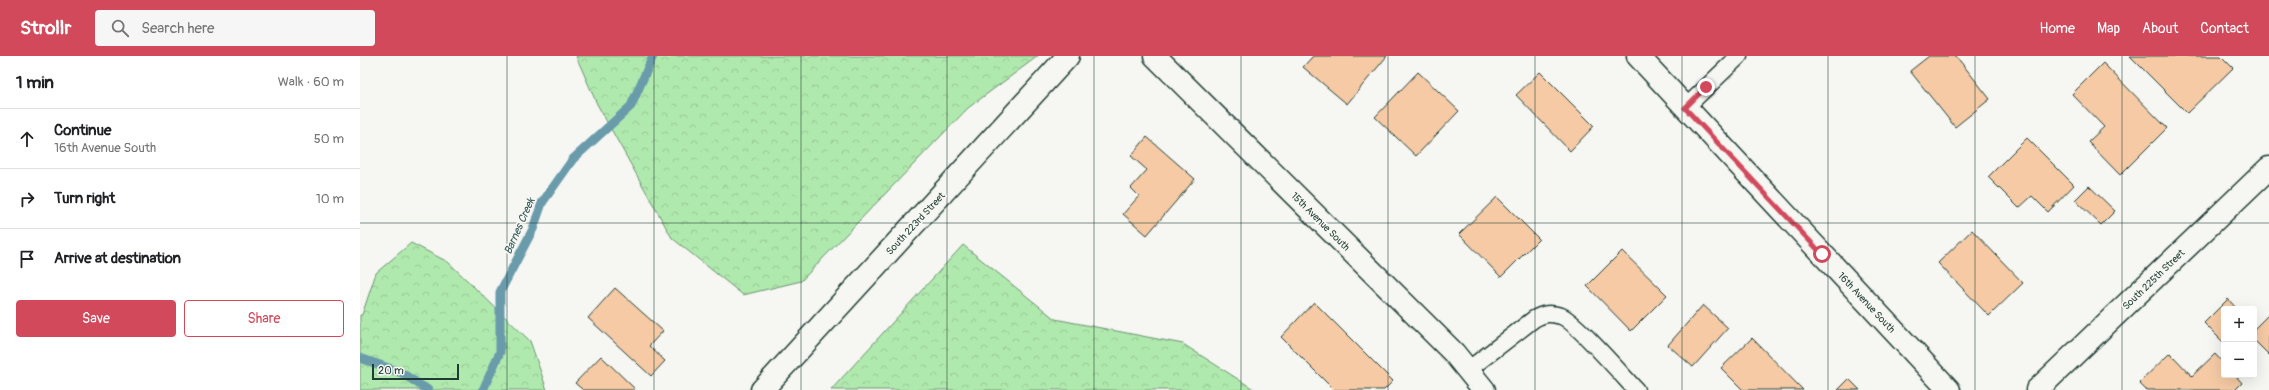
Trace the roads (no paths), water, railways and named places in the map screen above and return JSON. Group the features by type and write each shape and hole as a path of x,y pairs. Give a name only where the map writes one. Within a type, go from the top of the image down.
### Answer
{"street":[{"name":"South 223rd Street","path":"762,390 1068,56"},
{"name":"15th Avenue South","path":"1155,56 1454,353 1484,390"},
{"name":"16th Avenue South","path":"1638,56 1949,390"},
{"name":"South 225th Street","path":"2037,390 2269,168"}],"lane":[{"path":"1685,108 1739,56"},
{"path":"1468,370 1534,319 1545,313 1562,316 1579,331 1636,390"}],"waterway":[{"name":"Barnes Creek","path":"483,390 500,352 500,292 533,229 542,203 573,159 631,106 653,56"},
{"path":"360,358 400,372 428,390"}]}
